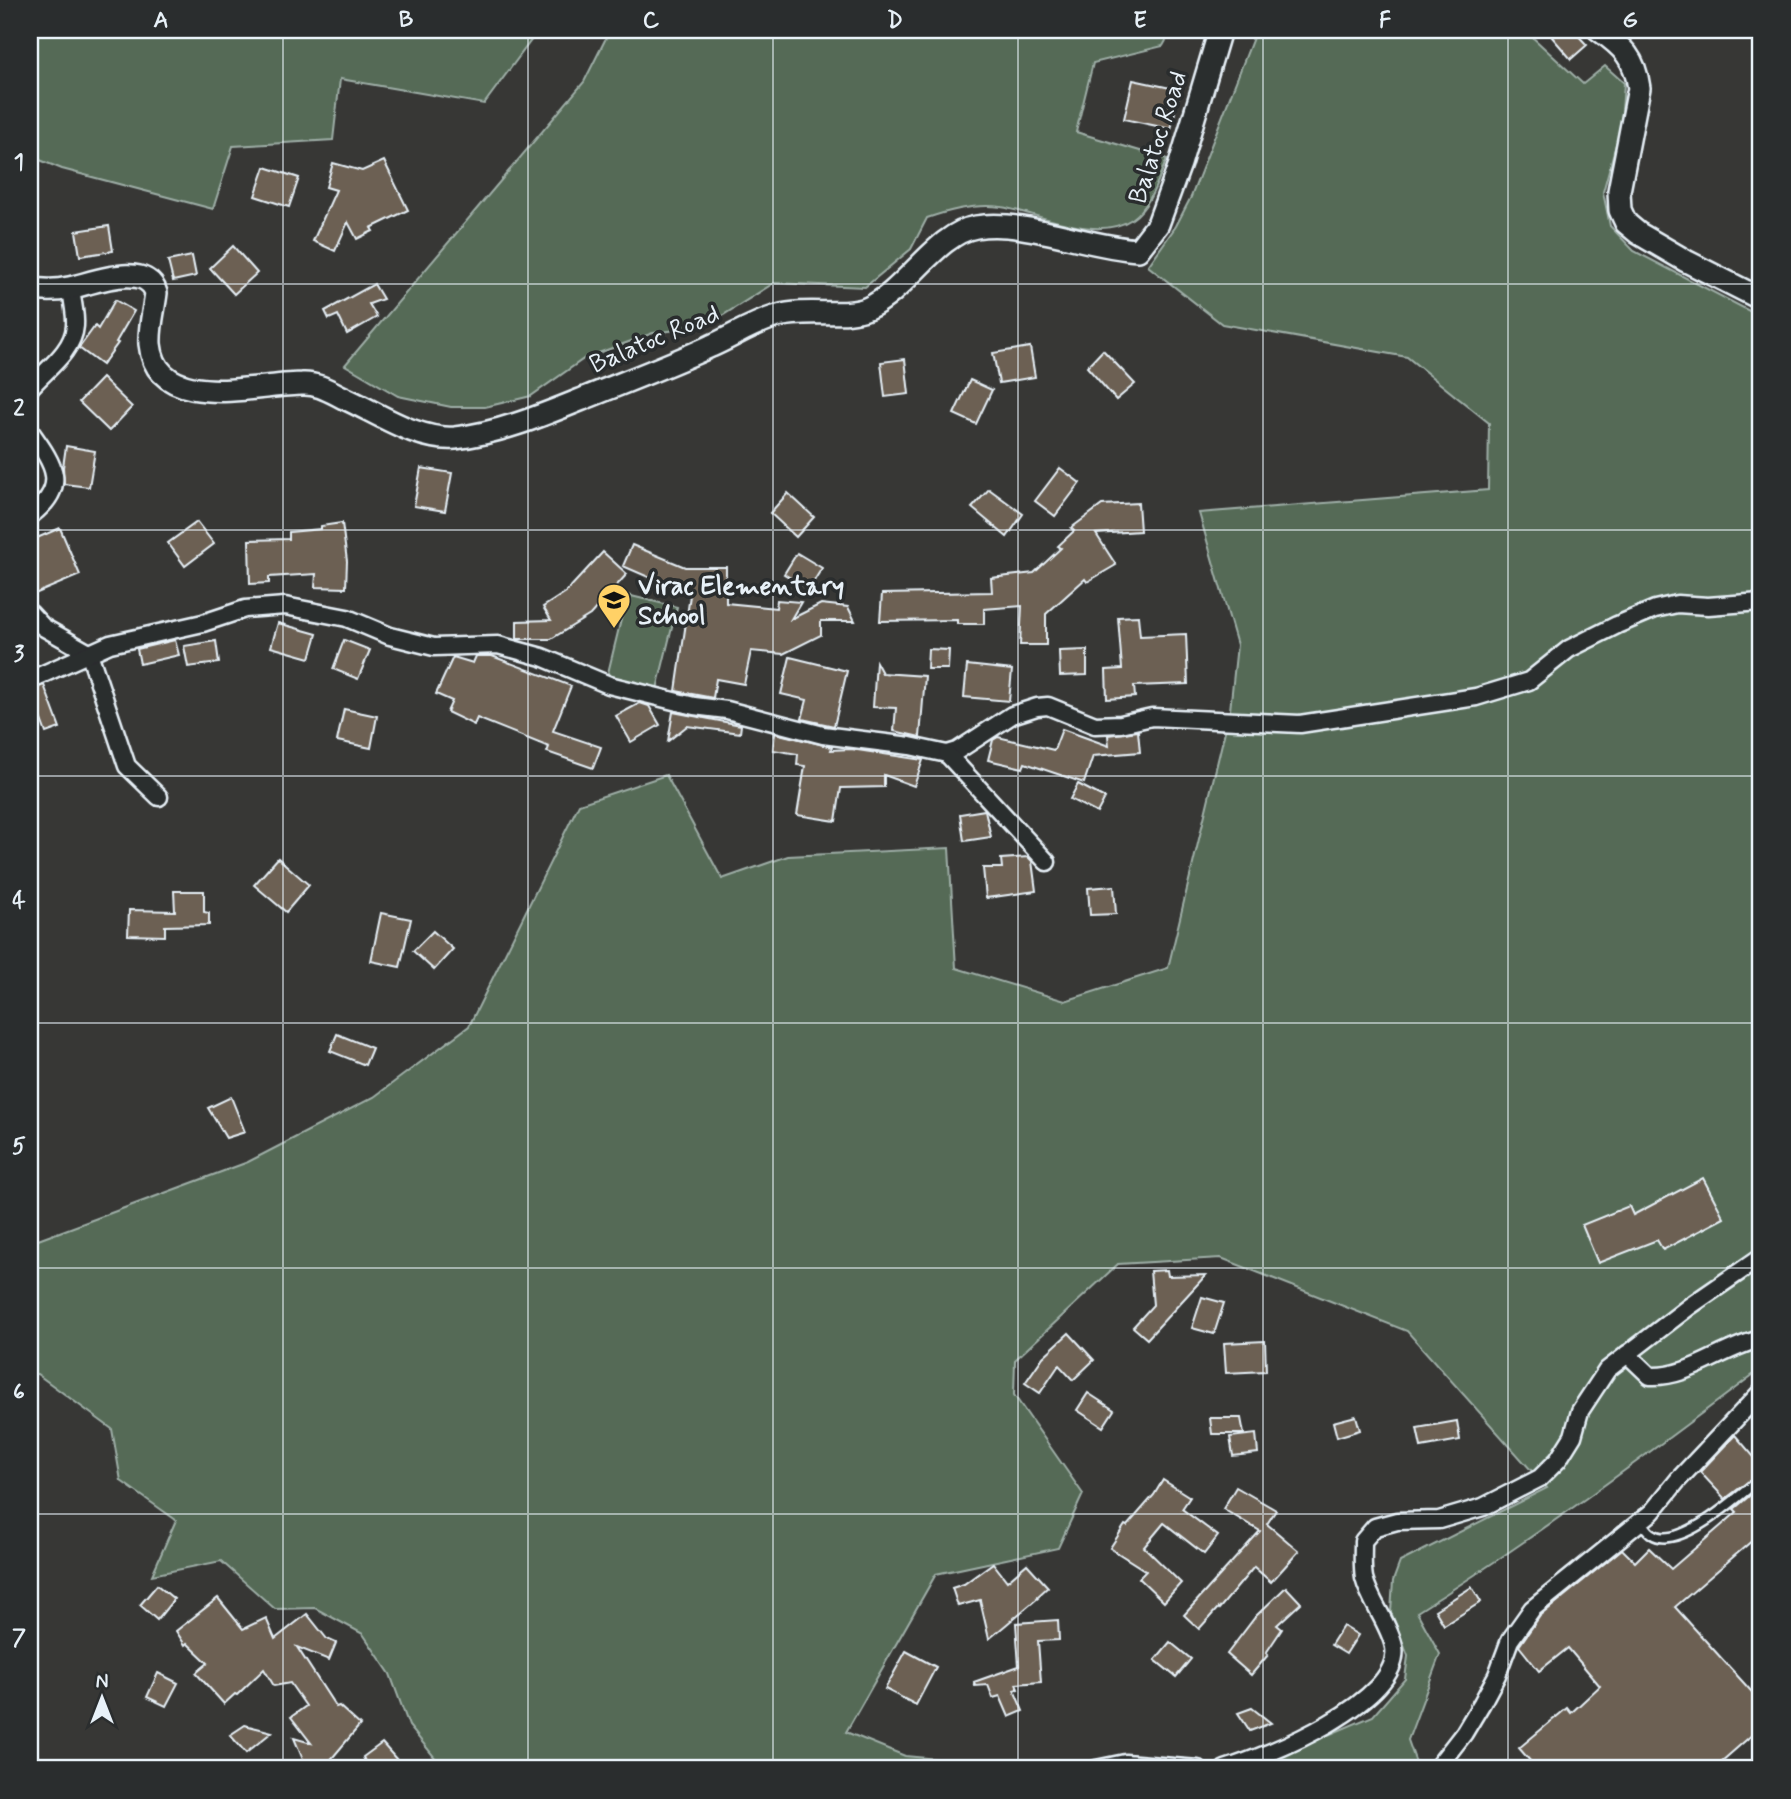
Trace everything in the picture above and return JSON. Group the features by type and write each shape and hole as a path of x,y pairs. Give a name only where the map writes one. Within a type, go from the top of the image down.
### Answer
{"main road":[{"name":"Balatoc Road","path":"30,288 71,288 120,275 141,279 154,286 156,293 150,341 152,356 163,375 186,387 227,391 314,384 429,437 453,438 488,432 531,419 665,366 777,316 799,311 839,313 865,310 889,296 957,233 975,227 1007,227 1113,248 1138,250 1158,223 1176,176 1220,30"},
{"path":"1599,30 1631,58 1637,73 1639,88 1619,191 1620,210 1626,223 1686,261 1761,299"}],"street":[{"path":"30,388 65,352 72,340 75,326 71,288"},
{"path":"30,431 49,458 54,471 52,494 47,504 30,516"},
{"path":"30,680 110,644 203,623 245,609 285,606 347,618 390,636 434,647 498,645 542,657 609,685 694,706 727,710 823,735 910,746 947,754 957,751 1012,715 1037,707 1048,706 1095,724 1121,724 1153,717 1300,724 1476,697 1529,681 1569,649 1655,610 1677,604 1707,606 1761,602"},
{"path":"30,613 43,626 89,653 127,766 159,797"},
{"path":"947,754 1047,862"},
{"path":"1225,1769 1254,1761 1331,1723 1371,1694 1392,1666 1394,1648 1364,1578 1363,1541 1375,1527 1397,1521 1439,1520 1483,1507 1540,1478 1566,1448 1573,1436 1580,1411 1608,1370 1690,1306 1761,1257"},
{"path":"1627,1354 1650,1376 1663,1377 1676,1375 1745,1342 1761,1339"},
{"path":"1436,1769 1464,1733 1482,1703 1497,1675 1510,1640 1532,1609 1641,1522 1761,1392"},
{"path":"1096,1769 1125,1763 1198,1769"}],"lane":[{"path":"1641,1522 1653,1535 1668,1538 1681,1536 1761,1478"}],"green space":[{"path":"30,30 524,30 532,39 484,104 340,79 333,140 233,146 213,209 62,169 30,156"},
{"path":"610,30 1172,30 1163,46 1093,63 1076,132 1167,159 1153,192 1139,214 1118,226 1085,227 992,206 945,212 927,218 911,249 865,287 774,283 717,319 685,329 653,333 585,358 531,396 485,407 451,407 398,396 345,365 584,82"},
{"path":"1256,30 1531,30 1529,34 1583,84 1605,66 1624,83 1621,126 1603,192 1610,226 1634,251 1755,314 1761,314 1761,1382 1754,1374 1630,1467 1417,1612 1440,1654 1408,1740 1416,1763 1408,1769 1248,1769 1373,1716 1405,1679 1408,1656 1391,1612 1393,1581 1400,1562 1547,1488 1407,1331 1221,1258 1118,1264 1015,1360 1014,1395 1083,1494 1058,1548 936,1574 846,1732 905,1756 1019,1769 444,1769 409,1726 390,1674 363,1634 315,1608 275,1609 221,1561 152,1575 176,1520 121,1481 112,1429 37,1374 30,1374 30,1243 248,1162 374,1097 469,1026 579,804 666,775 722,879 788,856 949,848 956,968 1065,1001 1168,968 1230,710 1237,645 1199,513 1488,490 1489,423 1407,357 1222,324 1148,266 1176,226 1191,197"},
{"path":"627,595 677,607 657,689 607,677"}],"building":[{"path":"1560,30 1573,30 1587,45 1571,59 1552,37"},
{"path":"1133,80 1180,90 1171,129 1124,119"},
{"path":"384,161 408,210 371,228 373,231 357,239 348,222 335,251 313,241 336,190 326,187 333,163 362,171"},
{"path":"265,167 299,178 289,207 255,196"},
{"path":"109,226 113,251 80,256 76,231"},
{"path":"233,246 257,273 234,294 210,268"},
{"path":"192,256 196,276 173,281 168,261"},
{"path":"374,284 383,299 369,304 377,317 347,334 338,315 329,319 325,311"},
{"path":"115,300 134,311 116,342 118,343 102,365 79,348 95,326 98,329"},
{"path":"1030,347 1035,377 999,383 993,353"},
{"path":"1103,350 1135,384 1116,400 1087,367"},
{"path":"905,359 909,394 885,397 881,362"},
{"path":"102,378 132,407 109,431 79,402"},
{"path":"970,380 992,390 976,424 954,414"},
{"path":"66,446 95,451 89,487 64,484"},
{"path":"421,468 452,473 445,511 414,506"},
{"path":"1060,468 1080,483 1055,516 1035,501"},
{"path":"989,489 1023,514 1007,537 972,508"},
{"path":"788,493 814,517 796,537 770,513"},
{"path":"1138,503 1140,531 1096,534 1116,565 1087,582 1085,579 1046,614 1046,645 1020,645 1022,606 984,609 984,624 957,624 957,620 880,621 882,594 992,592 991,578 1034,573 1061,548 1058,546 1074,531 1071,528 1102,505"},
{"path":"197,522 214,544 185,566 168,543"},
{"path":"342,523 347,561 346,588 315,587 316,574 269,577 269,583 250,584 249,540 289,539 289,532 321,529 321,526"},
{"path":"60,528 80,575 30,596 30,541"},
{"path":"632,545 685,567 726,567 726,603 776,608 777,600 801,602 791,619 821,604 848,607 855,621 821,621 821,635 783,654 751,651 744,684 716,679 713,698 676,691 690,595 623,566"},
{"path":"603,552 627,574 590,615 551,639 517,639 517,621 551,620 543,607 566,592"},
{"path":"797,553 822,568 809,589 784,574"},
{"path":"1138,616 1140,636 1186,634 1188,684 1134,686 1135,697 1107,699 1106,670 1122,669 1118,617"},
{"path":"278,623 317,634 310,658 271,647"},
{"path":"175,640 179,655 140,664 137,649"},
{"path":"344,640 370,650 358,679 333,669"},
{"path":"216,641 219,663 188,667 184,646"},
{"path":"928,649 949,650 948,669 927,669"},
{"path":"1087,650 1087,675 1060,676 1059,651"},
{"path":"476,656 492,656 571,686 553,731 601,747 593,768 547,752 549,747 477,718 474,725 447,712 452,701 436,694 453,657 473,663"},
{"path":"790,657 847,671 834,726 802,719 807,700 781,694"},
{"path":"876,662 882,673 925,676 920,737 894,731 896,708 873,707"},
{"path":"967,665 1012,670 1009,701 964,697"},
{"path":"44,685 60,728 46,733 40,717 30,721 30,701 35,700 32,690"},
{"path":"640,703 649,706 660,725 631,742 616,716"},
{"path":"344,709 377,716 371,748 337,741"},
{"path":"673,712 741,725 740,733 687,726 668,741"},
{"path":"1062,729 1109,746 1108,735 1138,731 1140,752 1093,756 1084,783 1025,763 1023,768 988,760 993,740 998,737 1054,750"},
{"path":"775,733 832,747 831,750 851,749 923,760 914,786 884,775 884,787 841,788 836,821 797,815 805,766 797,765 798,754 773,750"},
{"path":"1078,784 1105,798 1097,813 1070,799"},
{"path":"985,810 991,837 964,841 960,814"},
{"path":"1028,857 1032,861 1036,891 986,898 983,868 1002,868 1001,859"},
{"path":"278,858 309,885 286,912 254,885"},
{"path":"1114,886 1116,914 1090,915 1088,888"},
{"path":"174,891 204,891 204,912 209,913 209,925 165,926 165,936 128,935 129,910 175,911"},
{"path":"381,913 411,919 400,967 371,961"},
{"path":"433,931 453,949 434,970 413,951"},
{"path":"337,1034 372,1048 365,1065 330,1051"},
{"path":"231,1097 245,1132 226,1138 208,1108"},
{"path":"1703,1178 1724,1218 1663,1250 1657,1240 1598,1263 1582,1225 1629,1206 1633,1215"},
{"path":"1167,1270 1168,1276 1206,1275 1147,1339 1133,1327 1153,1305 1150,1271"},
{"path":"1202,1297 1224,1303 1214,1334 1192,1328"},
{"path":"1069,1333 1094,1360 1073,1380 1059,1365 1040,1393 1025,1383 1043,1357"},
{"path":"1265,1341 1266,1371 1226,1373 1224,1343"},
{"path":"1088,1393 1114,1410 1103,1427 1077,1410"},
{"path":"1356,1416 1360,1430 1337,1437 1333,1422"},
{"path":"1210,1418 1241,1418 1244,1434 1212,1434"},
{"path":"1457,1421 1460,1440 1421,1447 1417,1428"},
{"path":"1256,1434 1258,1453 1233,1456 1230,1437"},
{"path":"1735,1435 1761,1465 1761,1472 1725,1499 1700,1472"},
{"path":"1163,1480 1190,1497 1182,1509 1218,1536 1204,1554 1164,1523 1144,1547 1181,1583 1164,1602 1139,1578 1146,1571 1110,1548 1125,1525 1127,1526 1154,1495"},
{"path":"1761,1486 1761,1533 1675,1607 1761,1702 1761,1727 1713,1769 1537,1769 1519,1748 1567,1708 1571,1713 1600,1686 1568,1648 1539,1671 1519,1646 1540,1616 1622,1549 1635,1562 1649,1548 1671,1569 1737,1512 1734,1509"},
{"path":"1236,1487 1276,1510 1267,1524 1299,1551 1271,1582 1254,1567 1199,1629 1184,1615 1260,1531 1223,1509"},
{"path":"993,1563 1007,1581 1027,1564 1048,1587 989,1639 980,1600 958,1606 952,1588 964,1584"},
{"path":"157,1585 174,1599 157,1620 140,1605"},
{"path":"1286,1587 1301,1603 1277,1625 1282,1629 1266,1653 1268,1655 1251,1675 1227,1654 1256,1616"},
{"path":"1472,1587 1481,1602 1444,1625 1435,1610"},
{"path":"218,1598 243,1629 266,1618 275,1639 307,1614 327,1639 336,1643 329,1660 297,1647 336,1707 339,1706 360,1725 323,1769 307,1769 294,1738 311,1743 291,1717 306,1706 290,1683 274,1686 264,1669 224,1704 196,1673 208,1663 187,1643 185,1645 176,1631"},
{"path":"1058,1620 1059,1640 1038,1641 1041,1682 1016,1684 1018,1689 1014,1690 1023,1711 1009,1717 1000,1696 993,1698 988,1685 975,1686 974,1682 1019,1666 1016,1623"},
{"path":"1343,1626 1358,1635 1346,1654 1331,1645"},
{"path":"1170,1642 1191,1659 1176,1677 1155,1660"},
{"path":"906,1651 936,1667 916,1705 885,1689"},
{"path":"158,1673 178,1683 166,1706 147,1697"},
{"path":"1252,1708 1271,1723 1250,1731 1238,1713"},
{"path":"245,1725 272,1732 246,1753 230,1735"},
{"path":"382,1743 405,1769 368,1769 363,1757"}],"place":[{"name":"Virac Elementary School","path":"614,630"}]}
